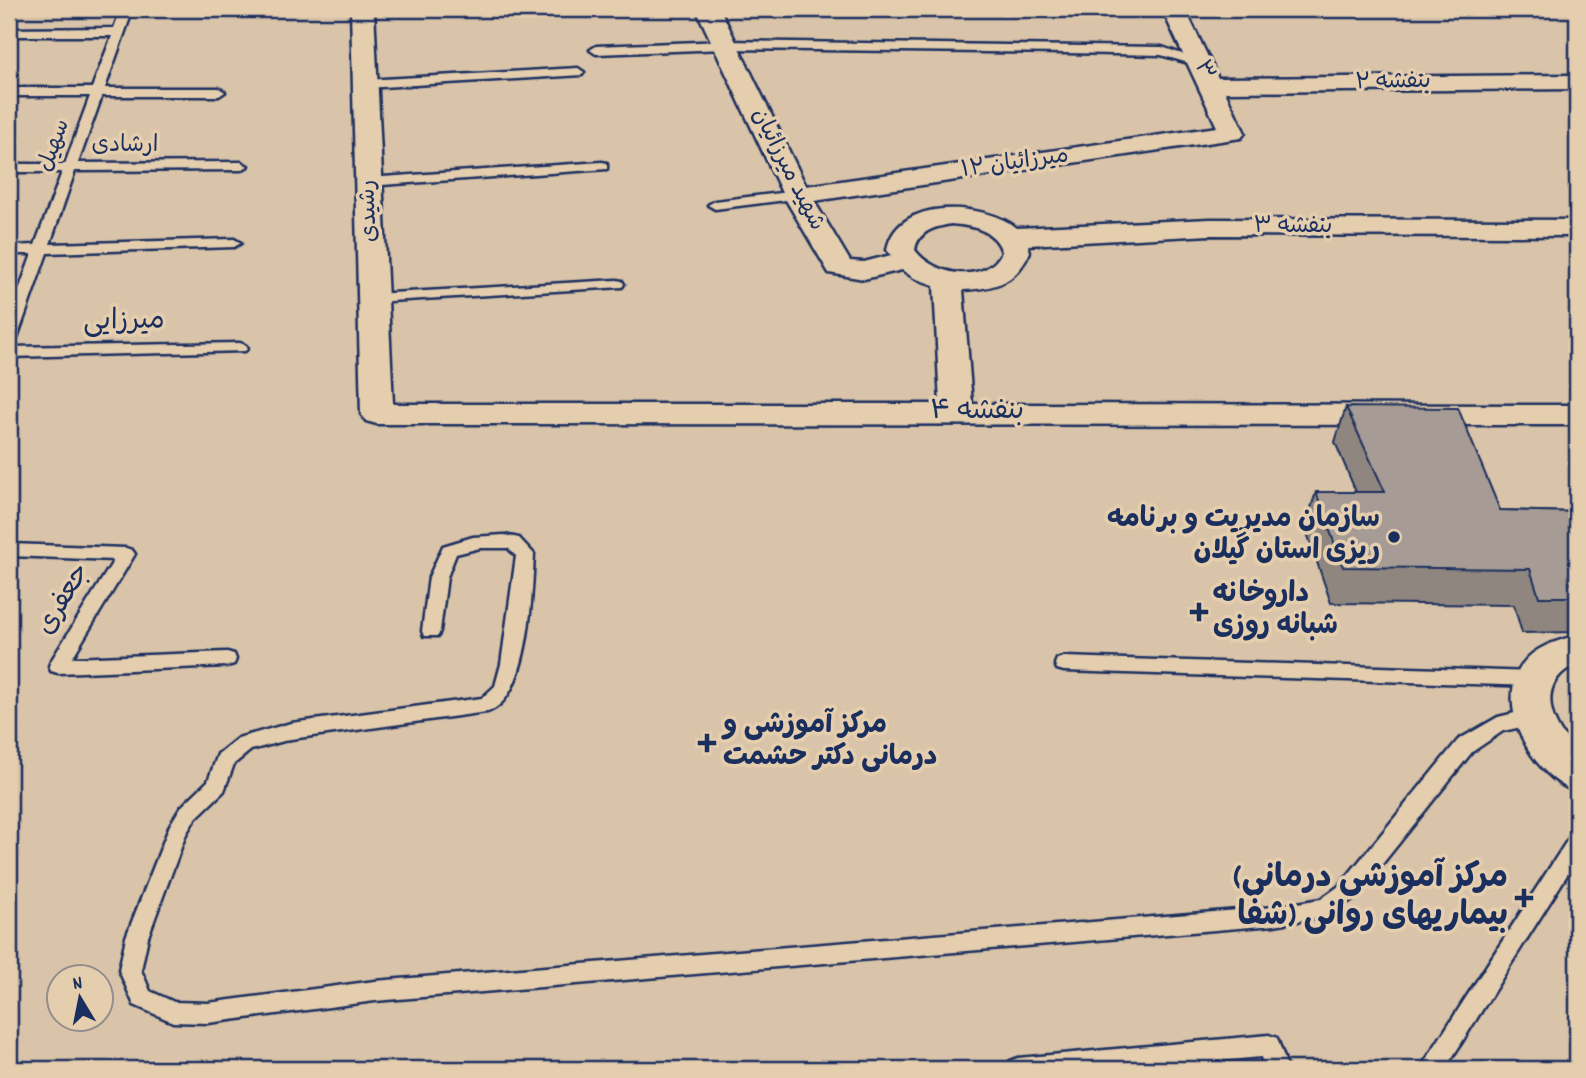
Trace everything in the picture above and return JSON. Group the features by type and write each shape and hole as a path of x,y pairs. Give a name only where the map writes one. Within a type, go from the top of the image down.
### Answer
{"street":[{"name":"رشیدی","path":"362,9 377,414"},
{"name":"شهید میرزائیان","path":"708,9 797,195 839,267 856,271 869,270 906,260"},
{"name":"۳","path":"1174,9 1232,133"},
{"name":"بنفشه ۲","path":"1209,85 1577,82"},
{"name":"میرزائیان ۱۲","path":"797,195 1232,133"},
{"path":"951,216 978,219 1000,228 1010,237 1016,252 1013,261 1005,270 975,281 948,280 923,273 906,260 901,250 904,235 913,227 934,218 951,216"},
{"name":"بنفشه ۳","path":"1010,237 1210,227 1577,228"},
{"path":"948,280 957,412"},
{"name":"بنفشه ۴","path":"377,414 957,412 1577,415"},
{"path":"1577,649 1552,660 1534,679 1530,698 1533,718 1550,749 1577,776"}],"lane":[{"name":"سهیل","path":"9,338 127,9"},
{"path":"9,32 119,32"},
{"path":"596,50 725,45 1162,51 1199,62"},
{"path":"365,84 578,72"},
{"path":"9,92 219,92"},
{"name":"ارشادی","path":"9,168 241,166"},
{"path":"368,182 602,166"},
{"path":"715,205 797,195"},
{"path":"9,250 234,243"},
{"path":"373,298 617,284"},
{"name":"میرزایی","path":"9,352 240,348"},
{"path":"431,631 438,576 441,563 449,550 468,542 513,542 524,554 524,574 503,689 487,705 291,731 245,744 225,760 217,785 188,813 177,831 137,937 130,970 142,998 173,1012 208,1013 375,991 1260,917 1326,907 1348,892 1465,746 1485,730 1517,717 1533,718"},
{"name":"جعفری","path":"9,550 125,554 58,666 227,659"},
{"path":"1064,664 1534,679"},
{"path":"1432,1069 1577,842"},
{"path":"1018,1069 1269,1046 1276,1069"}],"building":[{"path":"1346,407 1458,408 1500,510 1577,512 1577,597 1539,597 1530,569 1343,567 1316,492 1385,492"}],"place":[{"name":"سازمان مدیریت و برنامه ریزی استان گیلان","path":"1394,537"},
{"name":"داروخانه شبانه روزی","path":"1199,612"},
{"name":"مرکز آموزشی و ‌درمانی دکتر حشمت","path":"707,743"},
{"name":"(مرکز آموزشی درمانی بیماریهای روانی (شفا","path":"1524,898"}]}
